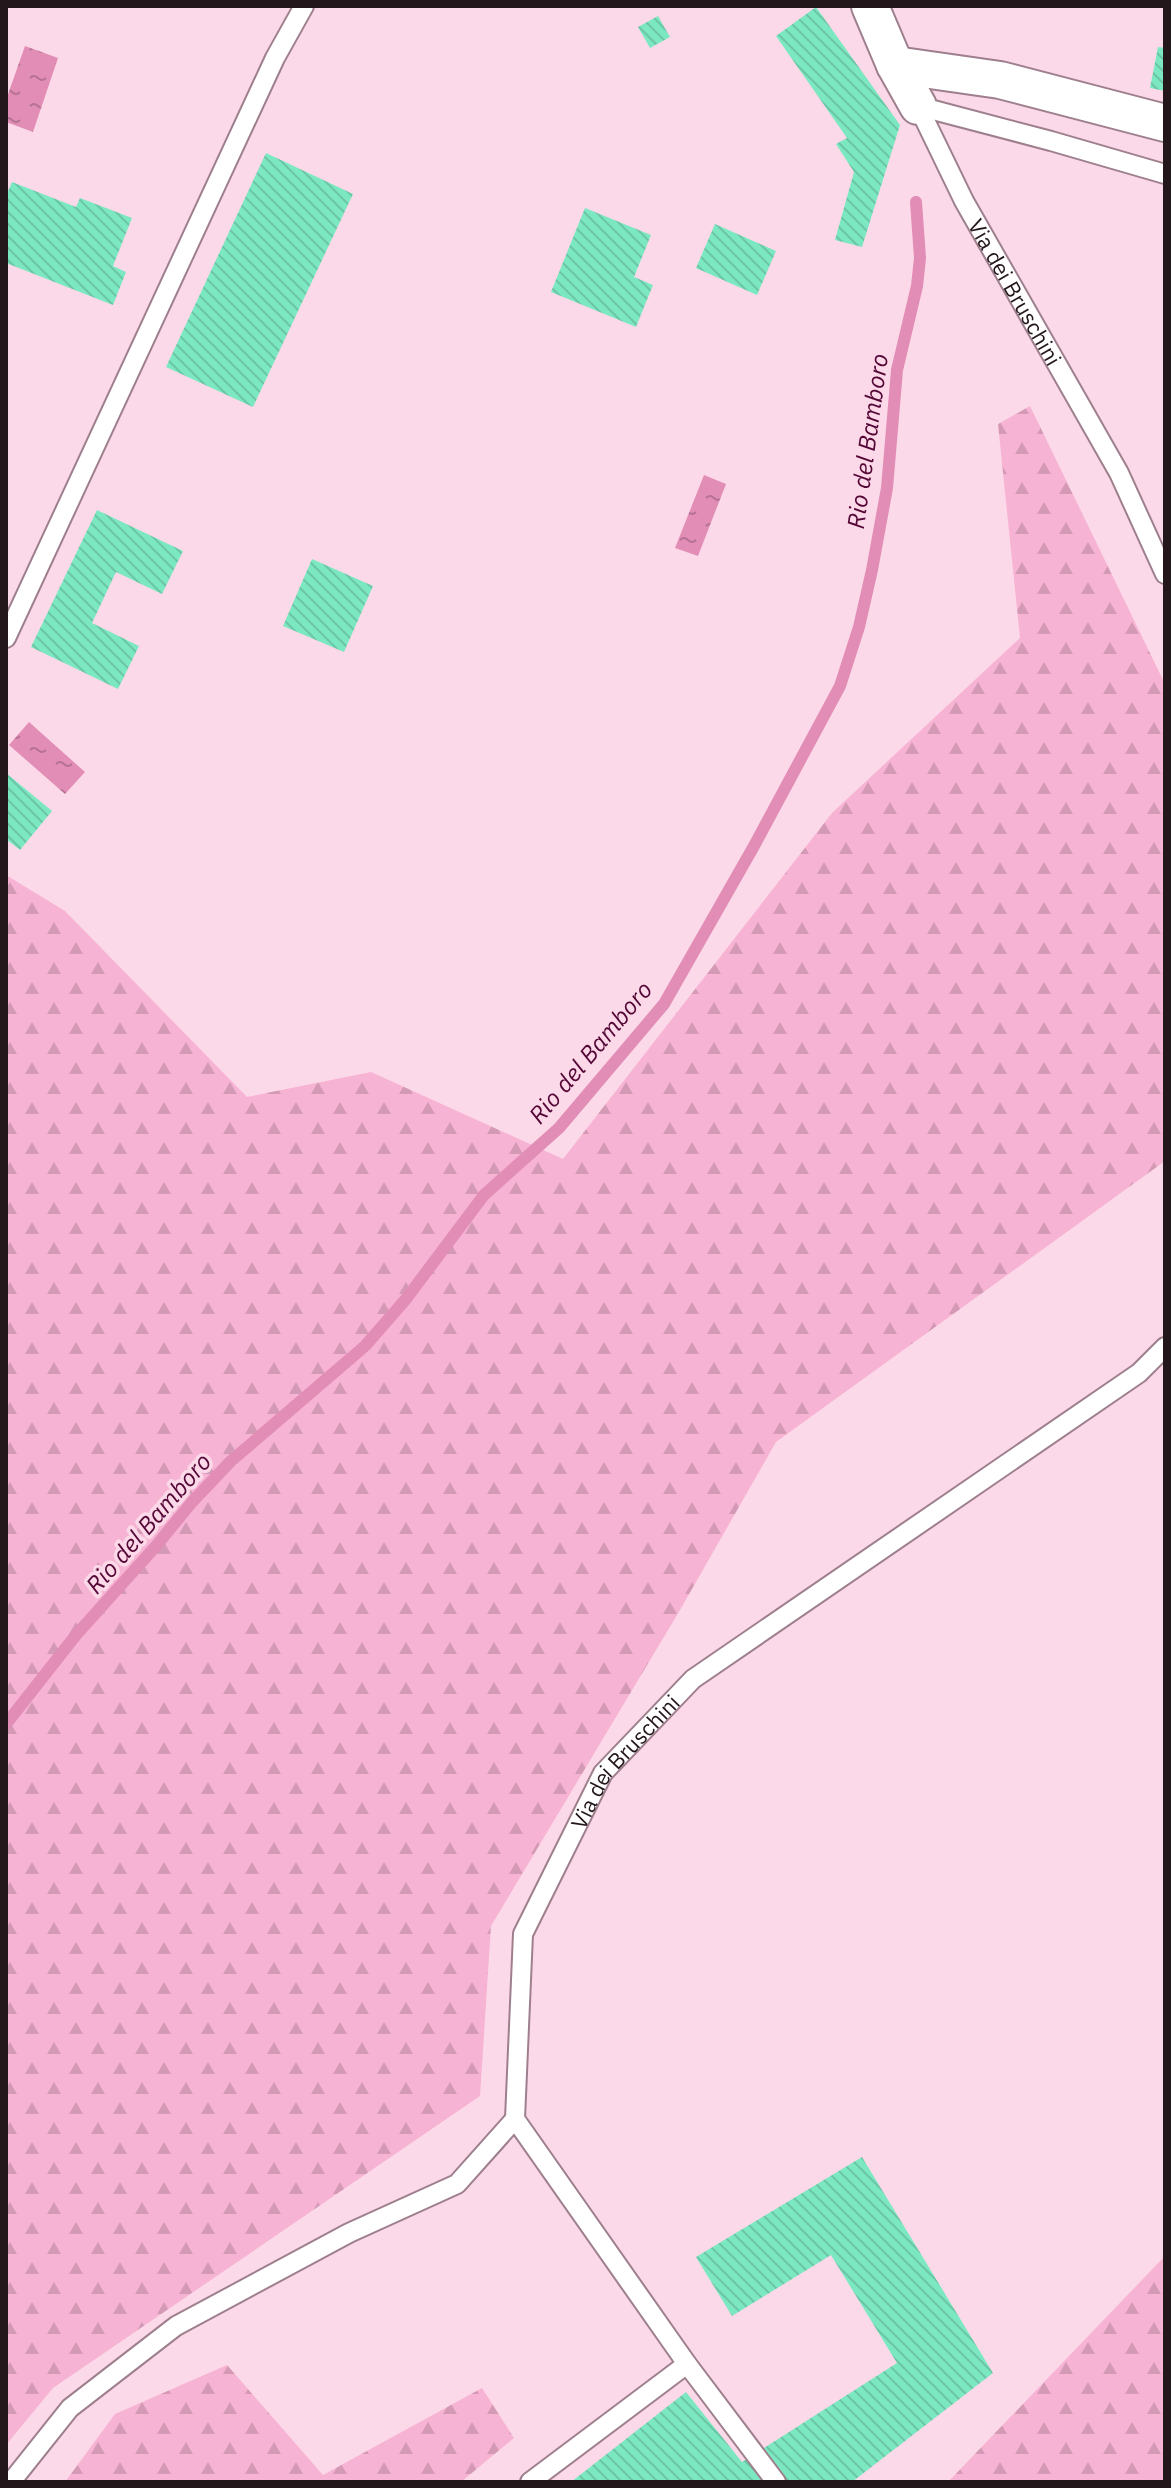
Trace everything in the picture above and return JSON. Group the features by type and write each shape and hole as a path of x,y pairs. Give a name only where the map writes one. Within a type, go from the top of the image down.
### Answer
{"street":[{"name":"Via dei Bruschini","path":"870,6 895,65 918,106"},
{"path":"895,65 1000,80 1165,123"}],"lane":[{"path":"6,638 268,72 304,6"},
{"path":"918,106 1165,174"},
{"name":"Via dei Bruschini","path":"918,106 964,201 1119,473 1165,574"},
{"name":"Via dei Bruschini","path":"515,2119 523,1934 603,1773 693,1679 1139,1373 1165,1347"},
{"path":"11,2482 70,2408 176,2326 349,2233 457,2184 515,2119 687,2364 776,2482"},
{"path":"530,2482 687,2364"}],"green space":[{"path":"1030,406 1165,684 1165,1161 776,1442 680,1610 491,1926 480,2096 53,2388 6,2445 6,875 65,911 247,1097 371,1072 563,1159 832,813 1020,638 998,424"},
{"path":"1165,2256 1165,2482 948,2482"},
{"path":"227,2365 323,2475 482,2388 514,2438 461,2482 65,2482 115,2414"}],"water":[{"path":"25,46 58,58 33,132 6,122 6,100"},
{"path":"704,475 726,484 698,556 675,548"},
{"path":"29,722 85,772 65,794 9,745"}],"building":[{"path":"816,7 900,125 862,247 835,240 854,172 836,144 847,138 776,36"},
{"path":"658,16 670,37 650,48 638,27"},
{"path":"1158,47 1165,48 1165,91 1150,88"},
{"path":"266,153 353,194 253,407 166,367"},
{"path":"12,182 76,207 80,198 132,218 113,266 126,272 113,305 6,263 6,196"},
{"path":"585,208 651,235 634,277 653,285 636,327 551,292"},
{"path":"715,224 776,251 757,295 696,268"},
{"path":"97,510 183,551 162,594 116,572 92,623 139,646 118,689 31,647"},
{"path":"312,559 373,586 344,652 283,626"},
{"path":"6,773 52,811 20,850 6,839"},
{"path":"862,2157 993,2373 852,2482 571,2482 686,2392 742,2462 897,2363 831,2255 732,2316 696,2257"}],"waterway":[{"name":"Rio del Bamboro","path":"6,1724 76,1635 192,1502 231,1461 365,1346 406,1299 484,1195 559,1128 664,1004 840,686 859,627 887,488 897,370 917,286 920,258 916,202"}]}
